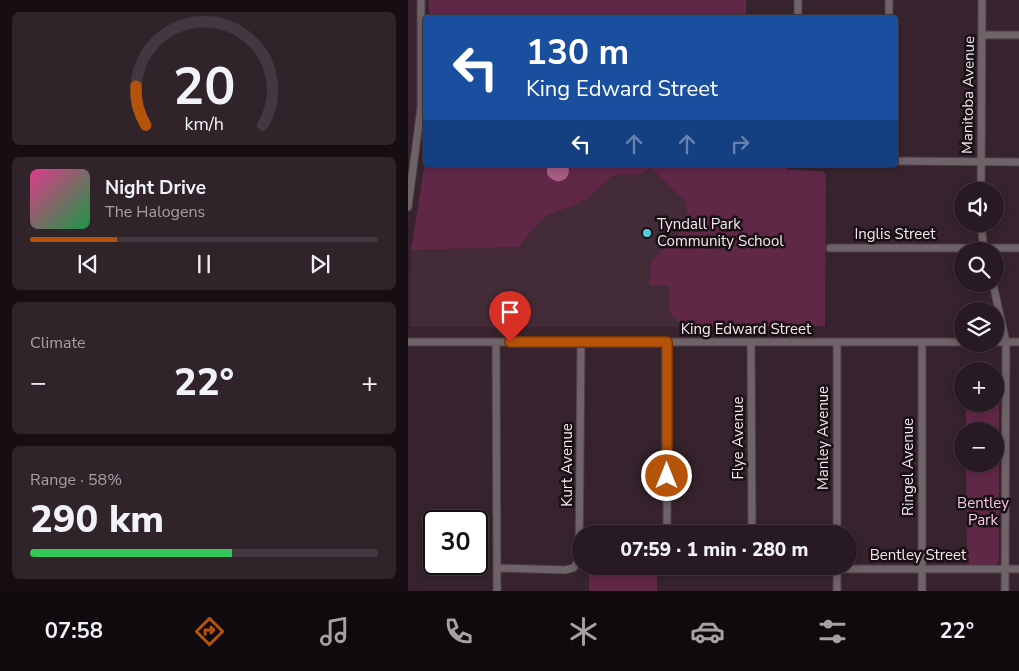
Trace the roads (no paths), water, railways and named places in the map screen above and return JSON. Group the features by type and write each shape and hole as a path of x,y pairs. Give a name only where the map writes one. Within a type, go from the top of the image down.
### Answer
{"street":[{"path":"408,207 411,160 421,108 421,0"},
{"path":"798,0 798,15"},
{"path":"889,0 889,15"},
{"name":"Manitoba Avenue","path":"981,182 982,0"},
{"path":"982,35 1020,35"},
{"path":"898,161 1020,162"},
{"name":"Inglis Street","path":"830,248 954,250"},
{"name":"Inglis Street","path":"1004,249 1020,248"},
{"path":"995,292 1006,342 1005,591"},
{"name":"King Edward Street","path":"408,342 954,342"},
{"path":"496,342 497,591"},
{"name":"Kurt Avenue","path":"497,568 565,570 573,568 579,561 581,342"},
{"path":"667,342 667,525"},
{"name":"Flye Avenue","path":"751,342 752,525"},
{"name":"Ringel Avenue","path":"922,342 922,591"},
{"path":"1006,342 1020,342"},
{"name":"Manley Avenue","path":"837,343 837,525"},
{"name":"Bentley Street","path":"857,567 1020,569"},
{"path":"837,575 837,591"}],"place":[{"name":"Tyndall Park Community School","path":"647,233"}],"park label":[{"name":"Bentley Park","path":"983,512"}]}
